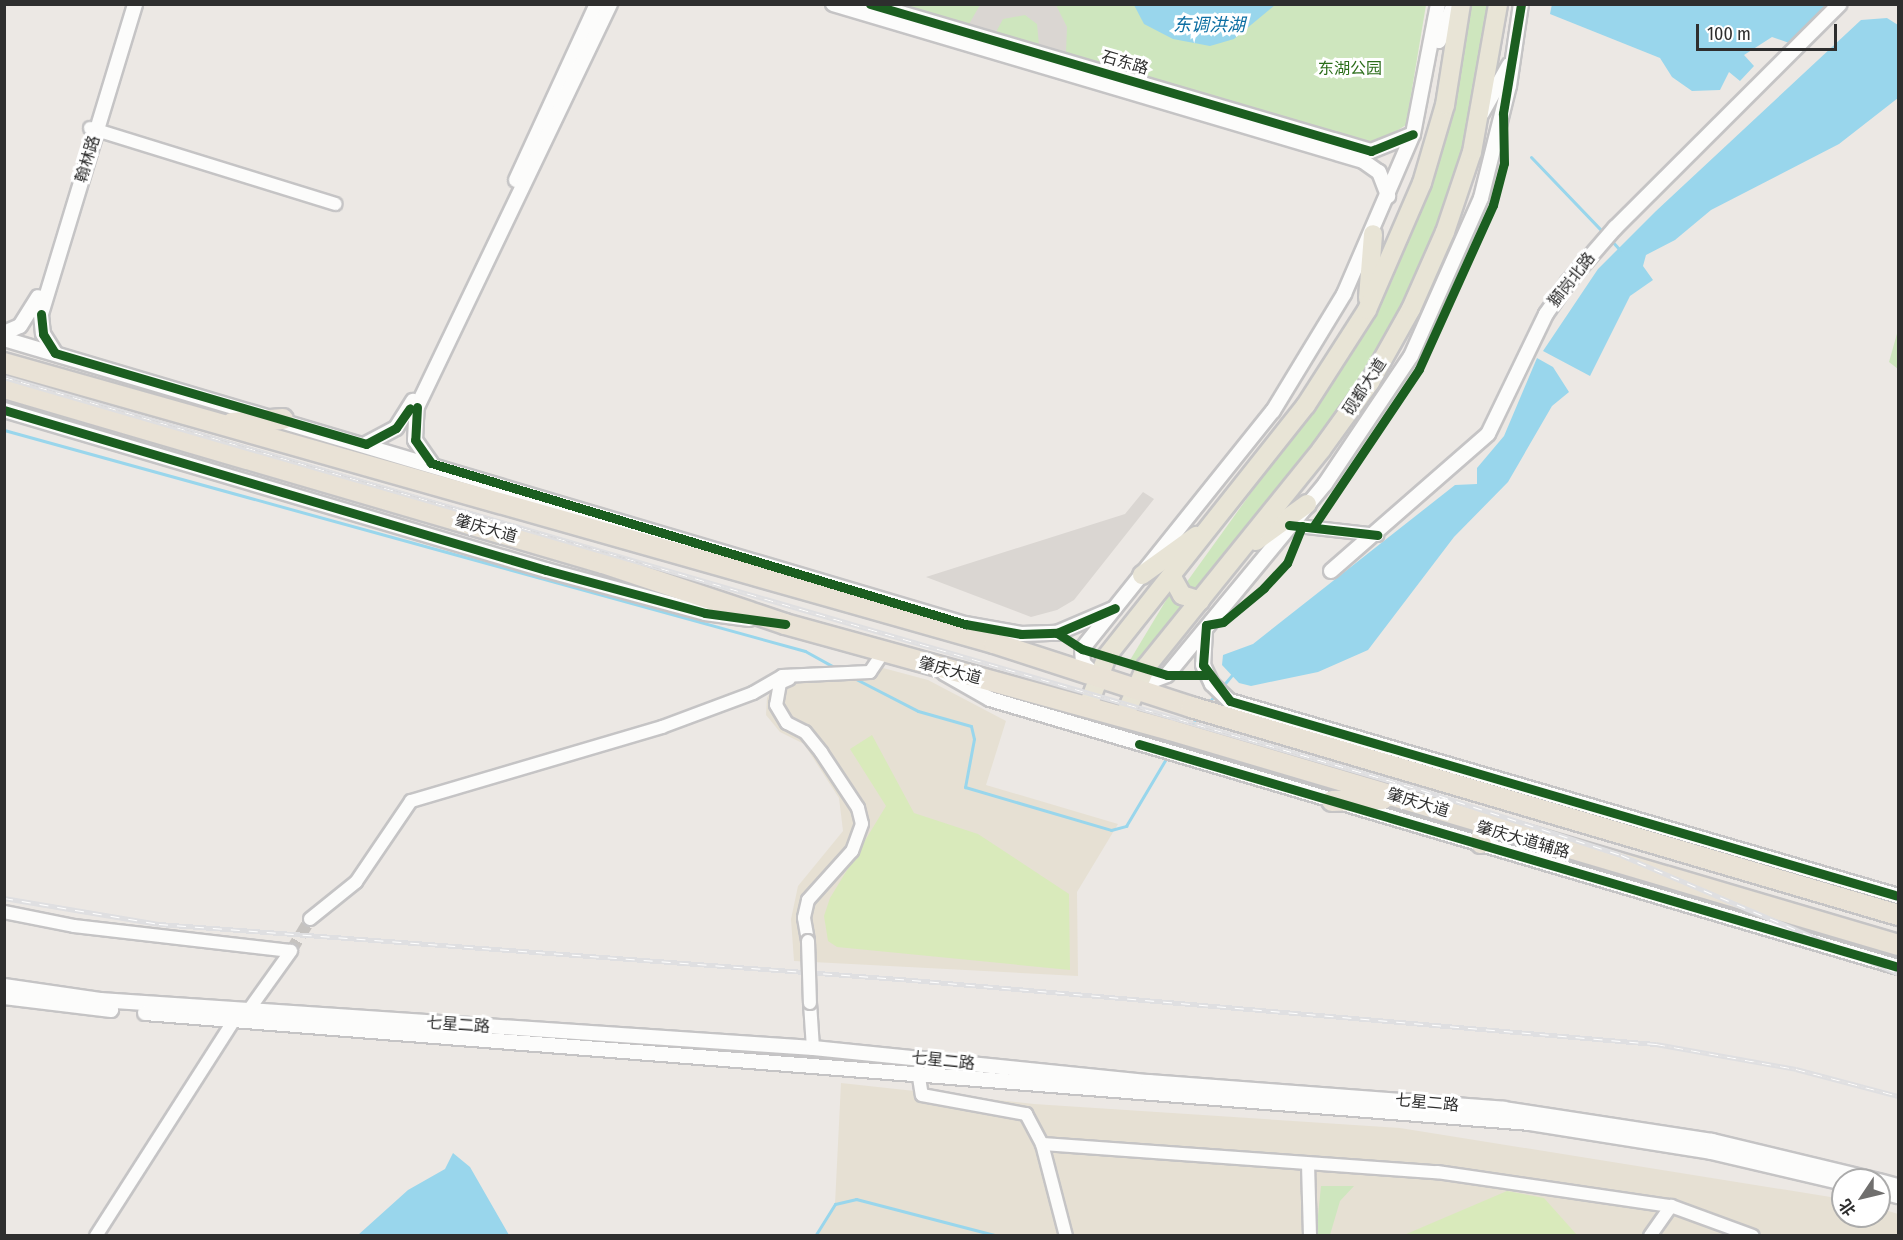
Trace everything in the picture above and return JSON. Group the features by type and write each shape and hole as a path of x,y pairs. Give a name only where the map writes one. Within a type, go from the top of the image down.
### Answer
{"highway":[{"name":"肇庆大道","path":"4,363 994,643 1191,707 1225,708 1255,726 1899,915"},
{"name":"肇庆大道","path":"4,388 603,563 785,624 933,667 1088,706 1899,945"},
{"path":"218,424 283,419"},
{"path":"1332,801 1400,798"},
{"path":"1481,843 1484,823"}],"main road":[{"path":"1088,706 1095,676 1306,405 1367,310 1422,183 1447,94 1461,4"},
{"name":"砚都大道","path":"1124,717 1133,688 1322,450 1391,346 1445,232 1482,112 1498,4"},
{"path":"1367,310 1373,234"},
{"path":"1236,557 1307,504"},
{"path":"1142,575 1214,522"},
{"path":"1172,577 1182,595 1200,601"}],"street":[{"name":"翰林路","path":"93,129 127,4"},
{"name":"翰林路","path":"38,310 93,129 135,4"},
{"path":"366,444 389,433 410,408 597,4"},
{"path":"430,463 415,440 417,407 610,4"},
{"name":"石东路","path":"833,4 1367,156"},
{"name":"石东路","path":"870,4 1367,156"},
{"path":"1095,676 1083,663 1082,649 1273,411 1311,354 1373,234 1413,134 1432,58 1438,4"},
{"path":"1432,58 1454,4"},
{"path":"1133,688 1167,675 1307,504 1386,399 1448,282 1481,198 1515,55 1521,4"},
{"name":"獅岗北路","path":"1331,571 1377,535 1488,434 1546,314 1615,228 1840,4"},
{"path":"1482,112 1515,55"},
{"path":"93,129 335,204"},
{"path":"1388,196 1379,172 1367,156 1413,134"},
{"path":"4,333 20,326 38,310 43,334 55,354"},
{"path":"4,339 283,419 965,624 1020,634 1057,633 1115,608"},
{"path":"4,410 546,570 705,613 785,624"},
{"path":"1289,525 1377,535"},
{"path":"926,624 965,624 994,643"},
{"path":"1206,625 1201,655 1212,684 1225,708 1304,724 1899,896"},
{"path":"310,919 356,882 411,801 662,728 753,693 782,676 807,671 870,672 883,652"},
{"name":"肇庆大道辅路","path":"933,667 990,699 1899,967"},
{"path":"807,671 780,683 776,705 787,723 805,732 821,752 858,808 862,824 852,851 808,900 804,918 808,941 813,1048"},
{"path":"1255,726 1304,724"},
{"path":"4,912 74,926 291,951 248,1011"},
{"name":"七星二路","path":"4,986 100,1000 813,1048 1149,1088 1530,1123 1711,1152 1831,1180"},
{"name":"七星二路","path":"4,997 234,1020 1149,1088 1504,1109 1712,1141 1831,1169"},
{"path":"96,1236 234,1020"},
{"path":"918,1071 922,1095 1026,1114 1042,1144 1066,1236"},
{"path":"1042,1144 1437,1172 1671,1206 1753,1236"},
{"path":"1308,1164 1310,1236"},
{"path":"1650,1236 1671,1206"}],"shaded area":[{"path":"980,5 1056,5 1067,27 1066,53 1039,45 1037,24 1025,15 1003,19 996,32 969,24"},
{"path":"1143,492 1154,499 1074,600 1057,610 1031,617 926,577 1125,514"},
{"path":"883,668 928,680 1006,721 986,785 1118,824 1077,892 1078,976 794,961 791,919 798,886 843,831 839,798 804,744 780,732 766,715 767,698 774,686 804,672"},
{"path":"841,1083 1034,1104 1400,1128 1831,1197 1831,1228 1891,1228 1891,1212 1898,1214 1898,1236 815,1236 835,1204"}],"green space":[{"name":"东湖公园","path":"904,5 1426,5 1406,125 1374,145"},
{"path":"1469,5 1491,5 1478,95 1438,229 1411,292 1348,402 1257,520 1195,590 1186,583 1359,343 1392,281 1441,155"},
{"path":"1898,330 1898,369 1889,362"},
{"path":"1171,592 1186,601 1144,669 1130,661"},
{"path":"872,735 914,813 978,834 1069,894 1070,970 837,947 828,941 824,916 830,898 886,806 850,749"},
{"path":"1321,1186 1354,1186 1340,1201 1330,1235 1316,1236"},
{"path":"1507,1191 1544,1198 1577,1235 1404,1235"}],"water":[{"path":"1552,4 1834,5 1792,44 1772,37 1744,55 1754,66 1740,81 1729,72 1720,90 1692,91 1672,77 1660,58 1550,14"},
{"name":"东调洪湖","path":"1134,5 1275,5 1234,39 1210,46 1173,39 1144,24"},
{"path":"1887,18 1898,25 1898,98 1839,144 1711,210 1675,240 1646,255 1643,266 1653,280 1630,296 1590,376 1543,351 1598,269 1656,211 1861,20"},
{"path":"1537,358 1553,367 1569,392 1552,406 1508,482 1454,537 1368,650 1318,672 1251,686 1239,683 1222,665 1223,655 1253,644 1455,485 1477,484 1477,468 1504,436"},
{"path":"453,1153 470,1167 509,1235 358,1235 408,1190 445,1169"}],"waterway":[{"path":"1531,157 1602,231"},
{"path":"1611,240 1620,250"},
{"path":"4,430 805,651 838,669"},
{"path":"1221,688 1236,670"},
{"path":"852,677 918,711 971,726 974,739 965,787 1111,830 1126,826 1167,757"},
{"path":"1208,704 1216,693"},
{"path":"1189,728 1198,717"},
{"path":"815,1236 835,1204 856,1199 998,1236"}],"tunnel":[{"path":"291,951 310,919"}],"railway":[{"path":"4,377 1422,790 1621,855 1898,973"},
{"path":"4,898 159,924 912,980 1656,1044 1796,1069 1898,1096"}],"cycle path":[{"path":"870,4 1371,151 1413,134"},
{"path":"1313,527 1419,369 1493,205 1504,163 1503,113 1521,4"},
{"path":"41,314 43,334 55,353 366,444 396,428 410,408"},
{"path":"417,407 415,440 431,463 965,624 1021,634 1057,633 1115,608"},
{"path":"4,410 546,570 705,613 785,624"},
{"path":"1289,525 1377,535"},
{"path":"1302,526 1287,563 1264,588 1223,622 1206,625 1203,665 1230,701 1898,896"},
{"path":"1057,633 1082,649 1167,675 1207,675"},
{"path":"1139,744 1898,967"}]}
